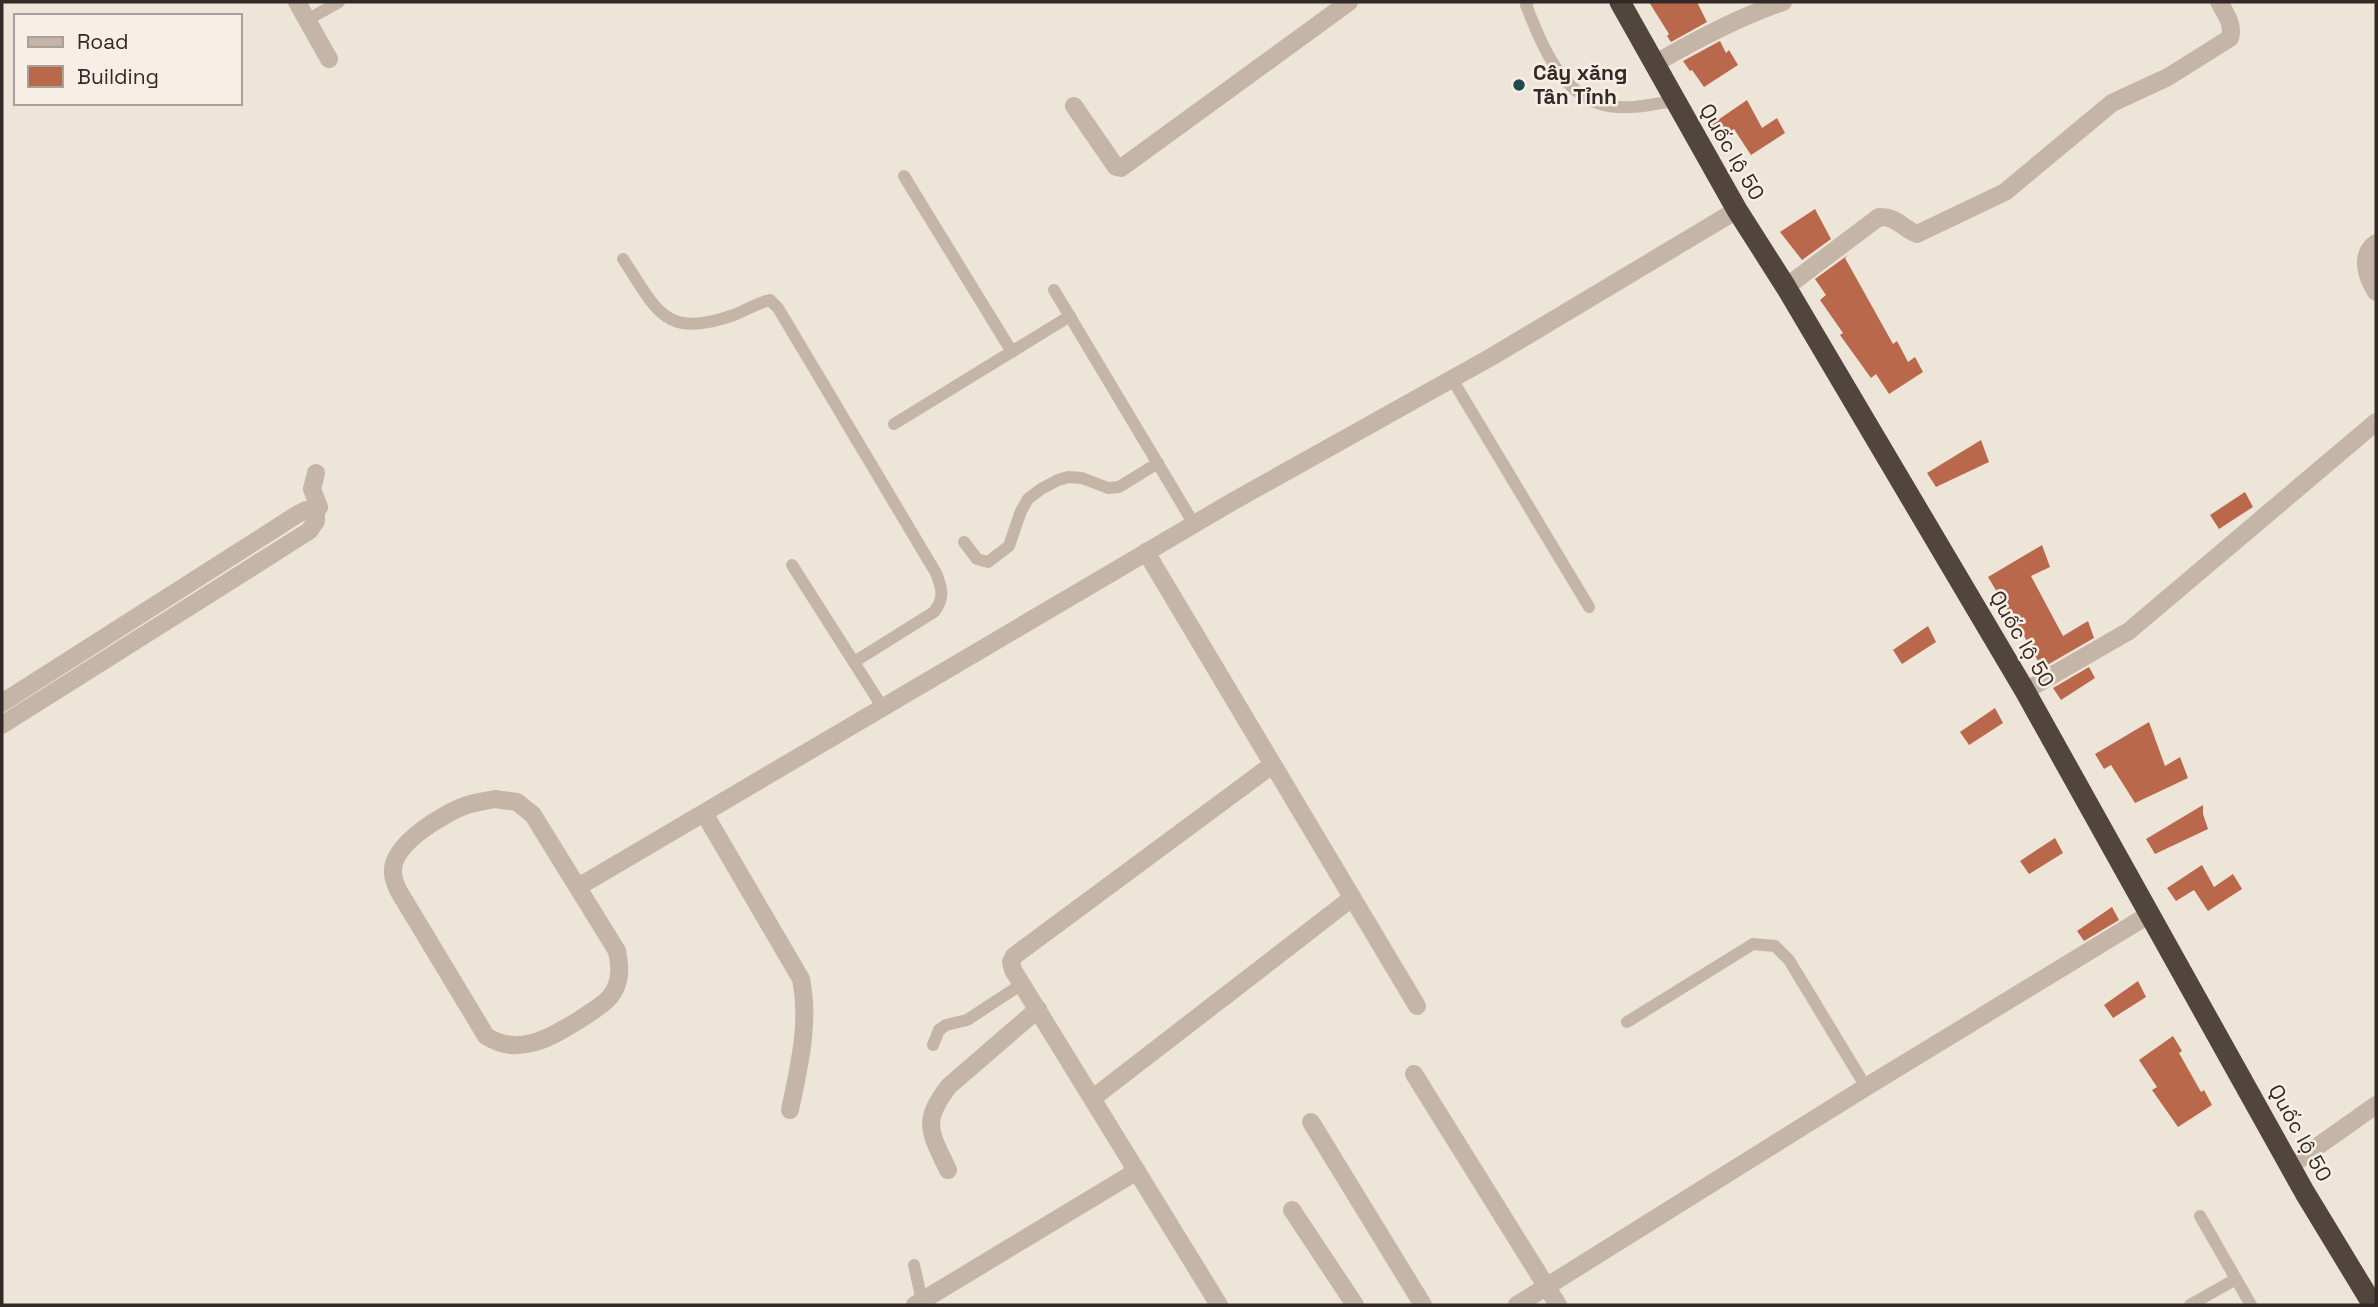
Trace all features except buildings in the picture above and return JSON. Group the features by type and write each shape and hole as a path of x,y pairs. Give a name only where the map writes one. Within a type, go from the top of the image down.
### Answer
{"highway":[{"name":"Quốc lộ 50","path":"1620,2 1737,210 1786,287 2025,691 2290,1166 2373,1305"}],"street":[{"path":"297,2 329,59"},
{"path":"1074,106 1116,167 1121,168 1331,7 1349,2"},
{"path":"1654,64 1749,13 1783,2"},
{"path":"1786,287 1879,216 1897,220 1917,234 2005,192 2112,103 2168,77 2230,38 2232,30 2229,20 2219,2"},
{"path":"578,887 1146,552 1452,379 1737,210"},
{"path":"2376,243 2371,247 2365,267 2376,292"},
{"path":"2025,691 2129,631 2376,422"},
{"path":"2,725 309,531 316,521 319,507 312,489 316,472"},
{"path":"2,703 298,513 316,511"},
{"path":"1146,552 1417,1006"},
{"path":"94,644 106,661"},
{"path":"1219,1305 1013,971 1011,962 1014,956 1272,765"},
{"path":"495,799 517,802 533,815 578,887 617,951 621,968 615,989 600,1007 547,1040 532,1044 507,1044 496,1042 486,1035 398,890 393,873 400,853 427,825 467,806 495,799"},
{"path":"704,813 801,979 806,1001 804,1044 790,1110"},
{"path":"1093,1098 1352,898"},
{"path":"1517,1305 2150,914"},
{"path":"948,1170 930,1129 931,1117 941,1097 949,1086 1038,1009"},
{"path":"1414,1074 1558,1305"},
{"path":"2290,1166 2376,1105"},
{"path":"1311,1122 1423,1305"},
{"path":"918,1303 1137,1171"},
{"path":"1292,1210 1355,1305"}],"lane":[{"path":"307,20 339,2"},
{"path":"1528,2 1526,5 1538,35 1572,89 1590,100 1608,106 1630,108 1674,100"},
{"path":"904,176 1012,352"},
{"path":"623,259 657,309 671,321 692,325 733,315 770,300 778,308 936,573 943,590 940,605 934,612 854,662"},
{"path":"1054,290 1195,524"},
{"path":"894,424 1070,316"},
{"path":"1452,379 1589,607"},
{"path":"964,542 978,559 988,562 1009,547 1021,511 1028,499 1041,489 1068,477 1082,478 1108,488 1119,487 1158,463"},
{"path":"792,565 883,708"},
{"path":"1627,1022 1753,944 1775,946 1789,960 1866,1087"},
{"path":"933,1045 939,1030 946,1025 967,1020 1022,984"},
{"path":"2200,1216 2251,1305"},
{"path":"914,1265 918,1303"},
{"path":"2190,1305 2236,1279"}],"place":[{"name":"Cây xăng Tân Tỉnh","path":"1519,85"}]}
